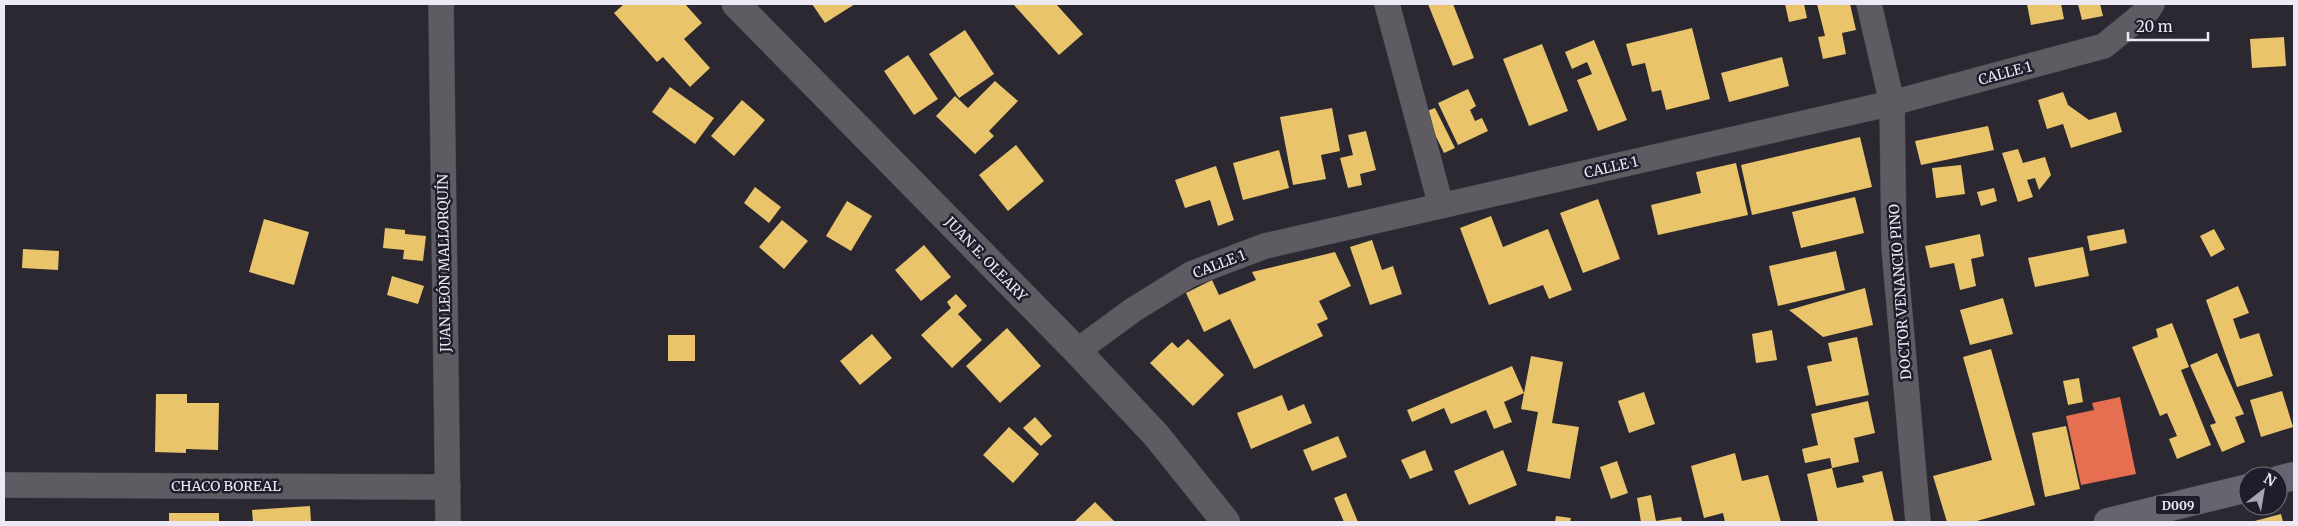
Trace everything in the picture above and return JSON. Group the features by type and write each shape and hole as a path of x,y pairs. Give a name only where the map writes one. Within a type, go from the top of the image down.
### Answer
{"main road":[{"name":"D009","path":"2108,522 2238,490"}],"street":[{"name":"JUAN LEÓN MALLORQUÍN","path":"440,4 448,522"},
{"name":"JUAN E. OLEARY","path":"736,4 1077,351 1156,435 1226,522"},
{"path":"1387,4 1441,206"},
{"name":"DOCTOR VENANCIO PINO","path":"1869,4 1892,103 1894,247 1918,522"},
{"name":"CALLE 1","path":"1077,351 1132,310 1191,274 1265,246 1892,103 2104,46 2148,10 2152,4"},
{"name":"CHACO BOREAL","path":"4,486 448,487"}],"building: Viviendas":[{"path":"624,4 685,4 702,23 684,39 710,68 690,87 663,57 657,62 614,13"},
{"path":"812,4 855,4 825,23"},
{"path":"1013,4 1056,4 1083,34 1059,55"},
{"path":"1428,4 1453,4 1474,58 1453,66"},
{"path":"1785,4 1804,4 1807,18 1789,22"},
{"path":"1817,4 1850,4 1856,30 1842,33 1846,54 1823,59 1818,37 1825,36"},
{"path":"2027,4 2061,4 2064,19 2031,25"},
{"path":"2078,4 2100,4 2103,16 2082,20"},
{"path":"1692,28 1710,99 1666,110 1661,90 1652,92 1645,63 1632,66 1626,44"},
{"path":"965,30 994,74 959,98 929,54"},
{"path":"2284,37 2286,66 2252,68 2250,39"},
{"path":"1594,40 1627,120 1598,131 1577,80 1592,74 1587,62 1572,69 1565,52"},
{"path":"1542,44 1568,111 1529,126 1503,59"},
{"path":"908,55 938,99 914,115 884,71"},
{"path":"1782,57 1789,86 1729,102 1721,73"},
{"path":"995,81 1018,101 989,131 994,136 975,154 936,116 955,96 968,108"},
{"path":"670,87 714,118 695,144 652,112"},
{"path":"1468,89 1476,106 1470,110 1475,121 1482,118 1488,131 1458,145 1438,103"},
{"path":"2063,92 2068,105 2089,120 2116,112 2122,132 2071,148 2063,124 2047,129 2038,100"},
{"path":"742,100 765,120 734,156 711,136"},
{"path":"1332,108 1340,151 1321,155 1326,179 1293,185 1280,117"},
{"path":"1435,108 1455,148 1444,153 1424,112"},
{"path":"1988,126 1994,150 1921,165 1915,141"},
{"path":"1366,131 1376,170 1360,174 1362,185 1348,188 1340,158 1353,155 1348,135"},
{"path":"1860,137 1872,187 1752,215 1741,165"},
{"path":"1016,145 1044,181 1008,211 979,175"},
{"path":"2018,149 2023,163 2045,157 2051,175 2039,190 2035,178 2027,180 2033,197 2018,202 2002,153"},
{"path":"1279,150 1289,188 1243,200 1233,163"},
{"path":"1736,163 1748,215 1658,235 1651,205 1701,193 1696,172"},
{"path":"1961,165 1965,194 1936,198 1932,168"},
{"path":"1216,166 1234,220 1218,226 1210,200 1185,208 1175,180"},
{"path":"755,187 781,207 769,223 744,203"},
{"path":"1994,188 1997,201 1981,206 1977,192"},
{"path":"1855,197 1864,233 1801,248 1792,212"},
{"path":"1598,199 1620,259 1583,273 1560,213"},
{"path":"847,201 872,216 851,251 826,236"},
{"path":"1491,216 1503,247 1548,229 1572,290 1549,299 1543,285 1489,305 1460,228"},
{"path":"264,219 309,232 294,285 249,272"},
{"path":"782,220 808,241 784,269 759,247"},
{"path":"385,228 405,230 405,234 426,236 423,261 403,259 404,250 383,248"},
{"path":"2124,229 2127,243 2090,251 2087,236"},
{"path":"2214,229 2225,249 2211,257 2200,236"},
{"path":"1980,234 1984,256 1971,259 1976,286 1960,290 1954,263 1930,268 1925,246"},
{"path":"1372,240 1382,270 1393,266 1402,294 1370,305 1350,247"},
{"path":"924,245 951,277 921,301 895,270"},
{"path":"2083,247 2089,276 2035,287 2028,258"},
{"path":"23,249 59,251 58,270 22,268"},
{"path":"1836,251 1845,290 1778,306 1769,266"},
{"path":"1335,252 1351,286 1319,301 1328,319 1317,324 1323,336 1254,369 1230,319 1204,332 1186,293 1212,280 1219,295 1256,280 1252,272"},
{"path":"392,276 424,286 418,304 387,295"},
{"path":"2238,286 2249,313 2233,319 2240,339 2259,333 2273,376 2237,387 2206,300"},
{"path":"1865,288 1873,325 1823,337 1789,310"},
{"path":"956,294 967,306 958,314 982,340 952,368 921,335 951,308 947,302"},
{"path":"2003,298 2013,334 1970,345 1960,310"},
{"path":"2172,323 2189,367 2181,370 2211,445 2177,459 2169,439 2177,436 2167,413 2160,416 2132,347 2158,337 2156,329"},
{"path":"1007,328 1041,366 1000,403 966,366"},
{"path":"1772,330 1777,360 1756,363 1752,334"},
{"path":"872,334 892,358 860,385 840,361"},
{"path":"668,335 695,335 695,361 668,361"},
{"path":"1857,337 1869,395 1816,406 1807,366 1832,361 1828,343"},
{"path":"1188,339 1224,375 1193,406 1150,363 1172,342 1178,348"},
{"path":"1991,349 2035,505 1973,522 1947,522 1933,476 1992,460 1963,357"},
{"path":"2217,353 2244,414 2235,417 2245,442 2222,452 2210,425 2216,423 2190,365"},
{"path":"1531,356 1563,362 1552,423 1579,427 1570,479 1527,471 1538,412 1521,409"},
{"path":"1512,366 1524,393 1504,402 1512,422 1494,429 1486,410 1451,424 1444,408 1412,422 1407,410"},
{"path":"2079,378 2083,402 2068,405 2063,381"},
{"path":"2282,391 2293,427 2261,437 2250,400"},
{"path":"1644,392 1655,424 1629,433 1618,401"},
{"path":"156,394 187,394 187,403 219,403 218,450 186,449 186,453 155,452"},
{"path":"1282,395 1288,411 1304,404 1312,423 1251,449 1237,413"},
{"path":"1868,401 1875,433 1854,438 1859,462 1832,468 1830,458 1805,463 1802,449 1818,445 1811,414"},
{"path":"1035,417 1052,436 1041,446 1023,428"},
{"path":"2066,426 2080,489 2045,497 2032,433"},
{"path":"1009,427 1039,454 1013,483 983,455"},
{"path":"1338,436 1347,457 1312,471 1303,450"},
{"path":"1425,450 1433,470 1410,479 1401,460"},
{"path":"1503,450 1517,485 1469,505 1454,471"},
{"path":"1735,453 1742,481 1768,475 1781,522 1725,522 1723,513 1704,518 1691,466"},
{"path":"1617,461 1628,493 1611,499 1600,467"},
{"path":"1832,468 1837,488 1864,482 1862,476 1882,471 1894,522 1818,522 1807,474"},
{"path":"1346,493 1358,522 1344,522 1334,498"},
{"path":"1651,495 1656,521 1681,517 1682,522 1641,522 1637,498"},
{"path":"1095,502 1115,522 1074,522"},
{"path":"310,506 311,522 253,522 252,510"},
{"path":"169,513 219,513 219,522 169,522"},
{"path":"1556,516 1571,518 1570,522 1555,522"},
{"path":"2274,516 2282,516 2283,522 2251,522"}],"building: Comercios":[{"path":"2120,397 2136,474 2081,485 2066,416 2094,410 2092,403"}]}
